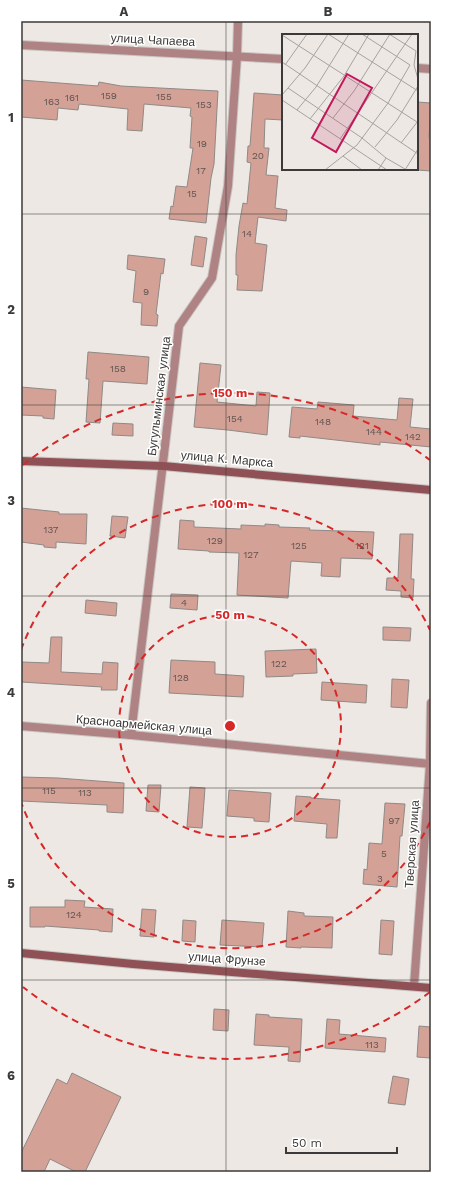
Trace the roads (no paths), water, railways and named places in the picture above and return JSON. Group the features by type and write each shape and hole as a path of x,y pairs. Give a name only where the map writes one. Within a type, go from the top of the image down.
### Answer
{"street":[{"name":"Бугульминская улица","path":"131,735 179,326 212,278 228,186 238,21"},
{"name":"улица Чапаева","path":"21,46 282,59"},
{"path":"418,68 431,69"},
{"name":"улица К. Маркса","path":"21,460 163,466 431,490"},
{"name":"Тверская улица","path":"414,986 431,764 431,703"},
{"name":"Красноармейская улица","path":"21,726 431,764"},
{"name":"улица Фрунзе","path":"21,953 141,965 431,988"}]}
